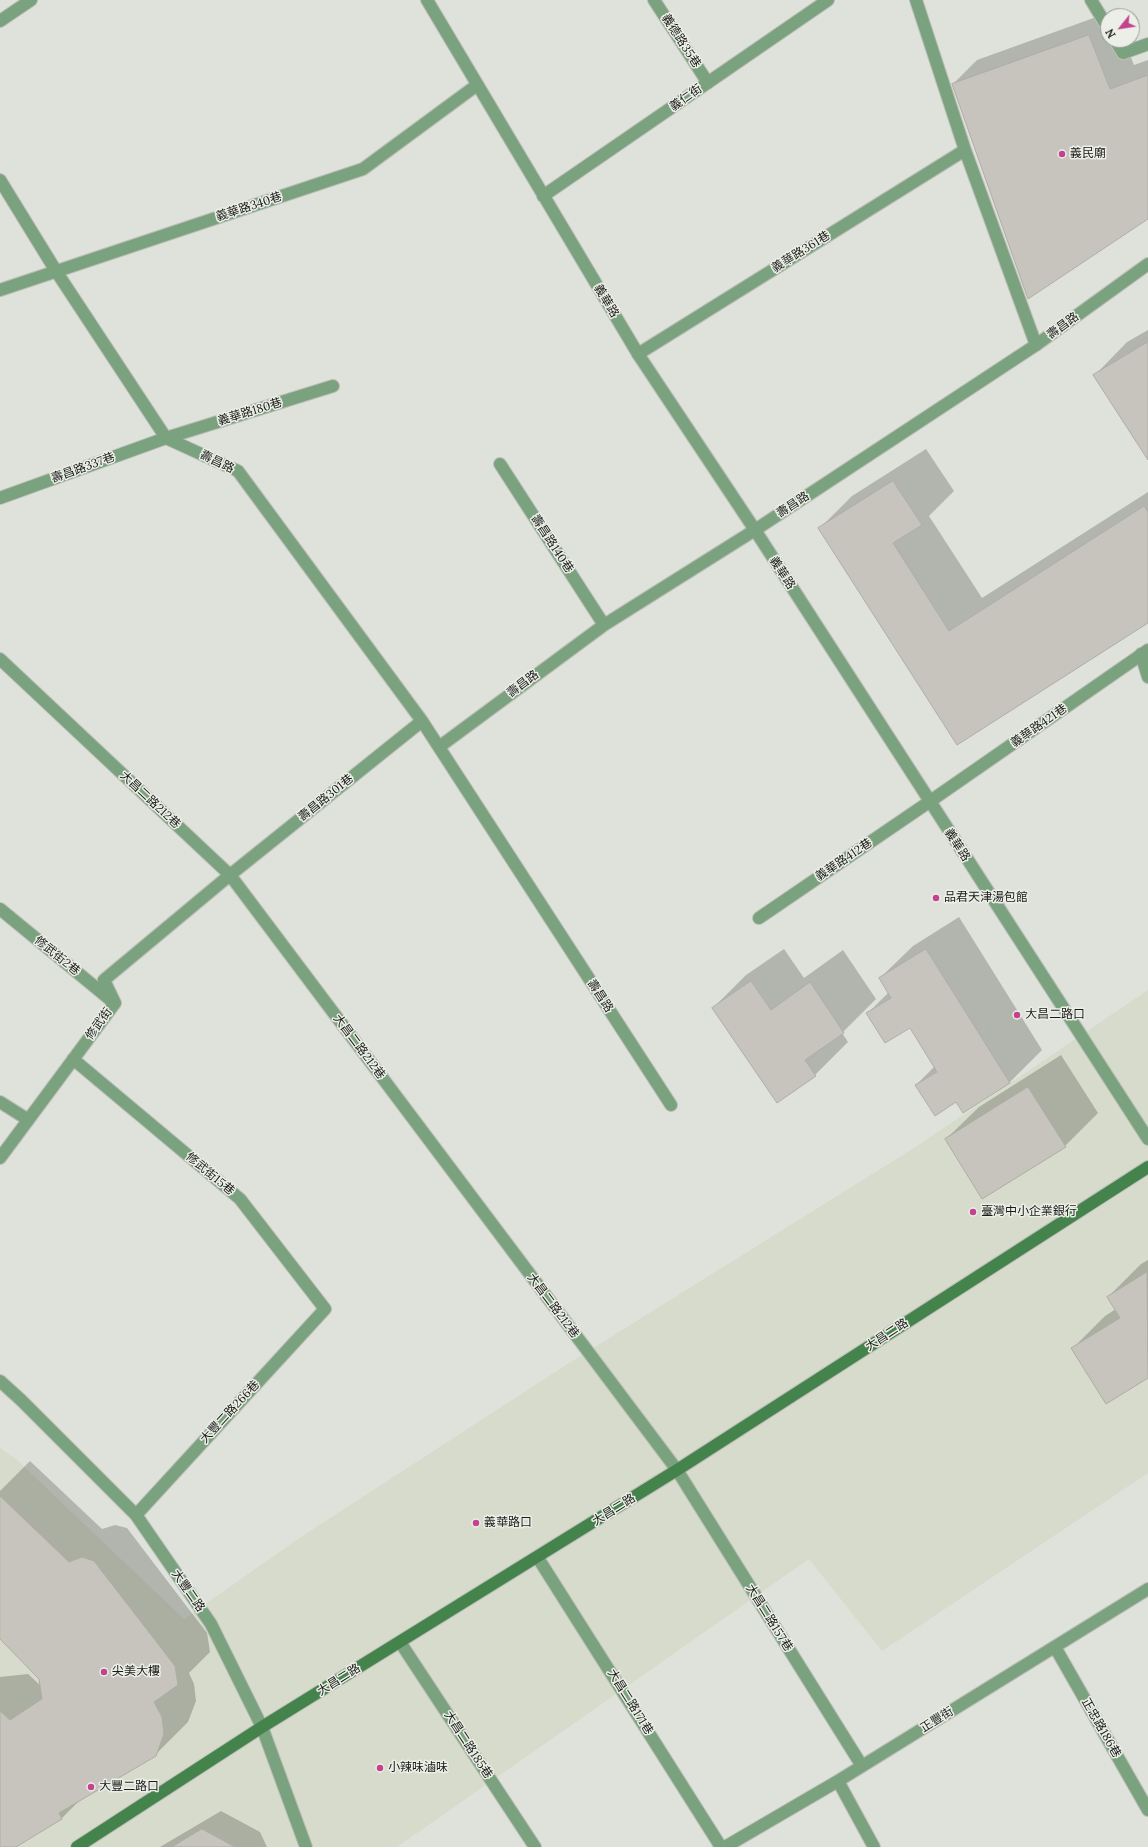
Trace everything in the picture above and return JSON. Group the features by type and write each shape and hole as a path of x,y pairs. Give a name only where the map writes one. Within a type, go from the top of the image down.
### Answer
{"street":[{"path":"0,21 31,0"},
{"name":"義華路","path":"427,0 638,354 755,530 1148,1139"},
{"name":"義德路35巷","path":"654,0 708,83"},
{"name":"義仁街","path":"543,196 827,0"},
{"path":"916,0 965,150 1036,345"},
{"path":"1091,0 1100,15"},
{"path":"1119,48 1122,53 1136,48"},
{"name":"義華路340巷","path":"0,290 363,169 477,84"},
{"name":"義華路361巷","path":"638,354 965,150"},
{"path":"0,180 56,271 166,438"},
{"name":"壽昌路","path":"439,747 604,624 755,530 1036,345 1148,264"},
{"name":"義華路180巷","path":"166,438 333,386"},
{"name":"壽昌路","path":"166,438 238,471 422,721 671,1105"},
{"name":"壽昌路337巷","path":"0,498 166,438"},
{"name":"壽昌路140巷","path":"500,464 604,624"},
{"path":"1145,652 1148,678"},
{"name":"義華路421巷","path":"930,802 1145,652"},
{"name":"大昌二路212巷","path":"0,659 230,875 677,1470"},
{"name":"壽昌路301巷","path":"230,875 422,721"},
{"name":"義華路412巷","path":"760,918 930,802"},
{"name":"修武街","path":"0,1158 27,1119 74,1059 114,1003 104,980 230,875"},
{"name":"修武街2巷","path":"0,909 114,1003"},
{"name":"修武街15巷","path":"74,1059 240,1199 325,1309"},
{"path":"0,1102 27,1119"},
{"name":"大昌二路","path":"77,1847 262,1727 538,1558 677,1470 1148,1168"},
{"name":"大豐二路266巷","path":"136,1515 325,1309"},
{"name":"大豐二路","path":"0,1381 22,1400 136,1515 211,1624 262,1727 306,1847"},
{"name":"大昌二路157巷","path":"677,1470 862,1766"},
{"name":"大昌二路171巷","path":"538,1558 721,1847"},
{"name":"正豐街","path":"725,1847 838,1781 1148,1589"},
{"name":"大昌二路185巷","path":"400,1642 535,1847"},
{"name":"正忠路186巷","path":"1054,1647 1148,1810"},
{"path":"838,1781 874,1847"}],"shaded area":[{"path":"1148,990 1148,1473 882,1651 809,1559 397,1847 0,1847 0,1448 16,1459 184,1619 301,1537 566,1365 914,1148"}],"building":[{"name":"義民廟","path":"1089,35 1110,89 1148,75 1148,219 1028,299 952,84"},
{"path":"1148,342 1148,460 1093,375"},
{"path":"893,481 922,525 893,543 949,631 1144,506 1148,512 1148,623 957,745 818,528"},
{"path":"926,949 1010,1083 963,1113 956,1102 935,1116 915,1085 937,1072 910,1028 885,1043 866,1013 891,998 879,978"},
{"path":"751,981 771,1010 810,982 844,1033 805,1060 816,1076 777,1103 712,1008"},
{"path":"1028,1087 1066,1147 982,1199 945,1139"},
{"path":"1147,1272 1148,1378 1106,1404 1071,1348 1120,1318 1107,1297"},
{"name":"尖美大樓","path":"0,1496 69,1562 82,1557 94,1561 175,1666 178,1685 154,1702 162,1717 164,1734 156,1756 59,1813 62,1819 16,1847 0,1847 0,1711 10,1720 42,1699 39,1679 0,1639"},
{"path":"202,1829 235,1847 172,1847"}],"place":[{"name":"義民廟","path":"1062,154"},
{"name":"品君天津湯包館","path":"936,898"},
{"name":"大昌二路口","path":"1017,1015"},
{"name":"臺灣中小企業銀行","path":"973,1212"},
{"name":"義華路口","path":"476,1523"},
{"name":"尖美大樓","path":"104,1672"},
{"name":"小辣味滷味","path":"380,1768"},
{"name":"大豐二路口","path":"91,1787"}]}
